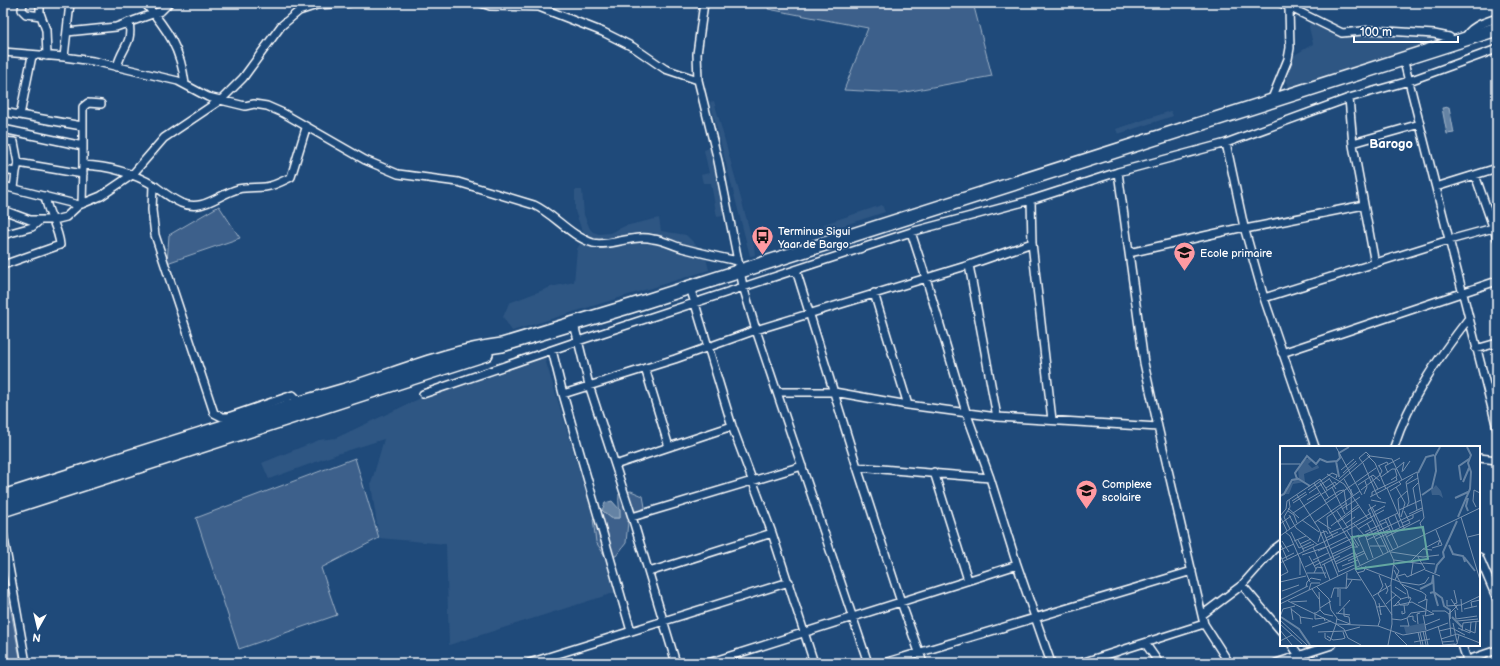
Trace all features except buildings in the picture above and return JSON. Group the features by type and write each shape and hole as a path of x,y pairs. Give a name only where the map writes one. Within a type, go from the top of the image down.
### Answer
{"highway":[{"path":"3,497 432,360 482,347 502,345 574,324 690,287 739,266 1271,101 1497,29"},
{"path":"3,510 484,355 502,345"}],"street":[{"path":"23,3 23,12 30,15 41,16"},
{"path":"40,3 41,16 46,30 47,56"},
{"path":"64,57 70,3"},
{"path":"145,3 154,12 179,53 183,65 185,84"},
{"path":"67,32 105,29 161,11 169,3"},
{"path":"3,210 24,218 39,221 54,220 68,215 80,205 101,196 132,174 164,138 222,99 243,78 281,26 298,7 349,3"},
{"path":"481,3 490,6 542,5 633,47 665,69 698,80"},
{"path":"704,3 697,54 698,80 718,161 743,286 756,330 868,663"},
{"path":"1281,3 1290,5 1342,33 1372,30 1434,34 1461,41 1475,27 1497,18"},
{"path":"1271,101 1288,59 1290,48 1290,5"},
{"path":"117,67 121,53 130,41 131,34 129,22"},
{"path":"423,394 743,286 911,232 1031,200 1118,172 1226,142 1349,98 1409,81 1497,49"},
{"path":"3,52 32,56 64,57 117,67 185,84 204,96 222,99 245,106 254,104 267,106 283,113 306,128 365,160 398,174 458,182 534,205 545,210 552,218 580,237 593,242 603,244 628,238 652,238 714,256 739,266"},
{"path":"20,115 32,56"},
{"path":"1403,58 1497,428"},
{"path":"1349,98 1353,143 1376,264"},
{"path":"80,205 83,174 82,126 84,104 101,104"},
{"path":"3,112 82,126"},
{"path":"1353,143 1420,124"},
{"path":"83,165 117,169 132,174 153,185 180,203 198,206 212,202 237,190 266,187 290,177 306,128"},
{"path":"5,130 83,146"},
{"path":"5,130 14,142 18,163 14,188"},
{"path":"3,141 14,142"},
{"path":"1226,142 1244,228 1264,298 1315,446"},
{"path":"18,163 83,174"},
{"path":"1436,187 1497,168"},
{"path":"3,170 16,172"},
{"path":"1118,172 1144,363 1158,427 1204,624 1229,663"},
{"path":"1476,175 1495,228 1497,238"},
{"path":"153,185 152,210 154,235 214,413 222,417 228,417 293,395 300,402"},
{"path":"3,186 80,205"},
{"path":"3,265 59,247 60,243 54,220 46,205 45,196"},
{"path":"1031,200 1032,243 1052,420"},
{"path":"1129,253 1244,228 1364,205"},
{"path":"3,235 32,227 39,221"},
{"path":"1264,298 1449,240 1495,228"},
{"path":"911,232 966,412 990,478 1017,564 1051,663"},
{"path":"563,394 756,330 968,265 1032,243"},
{"path":"968,265 997,417"},
{"path":"796,270 857,467 901,602 923,663"},
{"path":"1282,353 1463,291 1497,281"},
{"path":"690,287 732,426 772,533 814,663"},
{"path":"874,293 908,405"},
{"path":"1394,446 1405,416 1432,367 1469,318"},
{"path":"574,324 589,385 632,517 676,663"},
{"path":"1476,349 1497,344"},
{"path":"552,350 563,394 632,631"},
{"path":"644,368 669,447"},
{"path":"777,392 834,392 908,405 997,417 1158,427"},
{"path":"615,465 732,426"},
{"path":"1480,458 1497,460"},
{"path":"632,517 802,466"},
{"path":"857,467 934,472 990,478"},
{"path":"934,472 968,580"},
{"path":"649,572 772,533"},
{"path":"3,534 26,663"},
{"path":"1202,614 1242,585 1273,550 1280,545"},
{"path":"708,663 1017,564"},
{"path":"1481,565 1497,599"},
{"path":"884,663 1192,571"},
{"path":"529,663 788,582"},
{"path":"1242,585 1280,630"},
{"path":"1081,663 1204,624"},
{"path":"1145,643 1159,663"},
{"path":"1293,646 1304,663"},
{"path":"1276,663 1329,646"},
{"path":"1462,646 1465,662 1497,650"}],"shaded area":[{"path":"770,3 973,3 992,76 900,93 844,90 868,28 768,9"},
{"path":"1311,18 1322,23 1347,29 1434,35 1436,41 1288,87 1283,70 1288,59 1313,44 1309,27"},
{"path":"714,101 754,246 755,255 750,256 710,102"},
{"path":"1449,107 1454,133 1447,134 1442,108"},
{"path":"1171,111 1173,116 1118,134 1116,129"},
{"path":"712,147 723,194 723,216 717,217 711,183 703,183 701,175 709,173 704,150"},
{"path":"575,190 582,190 584,215 590,229 593,232 599,234 610,233 625,226 659,218 661,231 686,235 705,254 709,270 512,331 503,317 509,303 551,287 574,282 577,249 585,235 575,211"},
{"path":"882,205 885,212 826,231 824,224"},
{"path":"219,206 240,238 167,263 169,235"},
{"path":"544,356 617,592 449,645 446,544 379,538 371,484 384,439 340,453 269,479 262,463 319,440 336,438 425,396"},
{"path":"355,458 379,538 321,568 337,615 239,649 196,518"},
{"path":"631,491 643,496 645,507 641,519 628,521 626,543 616,556 605,556 596,542 593,519 602,510 611,518 620,518 619,494"},
{"path":"612,501 620,510 620,518 611,518 602,510 605,503"},
{"path":"3,579 5,580 21,663 3,663"}],"place":[{"name":"Terminus Sigui Yaar de Bargo","path":"762,256"},
{"name":"Ecole primaire","path":"1184,272"},
{"name":"Complexe scolaire","path":"1087,510"}],"district":[{"name":"Barogo","path":"1391,143"}]}
